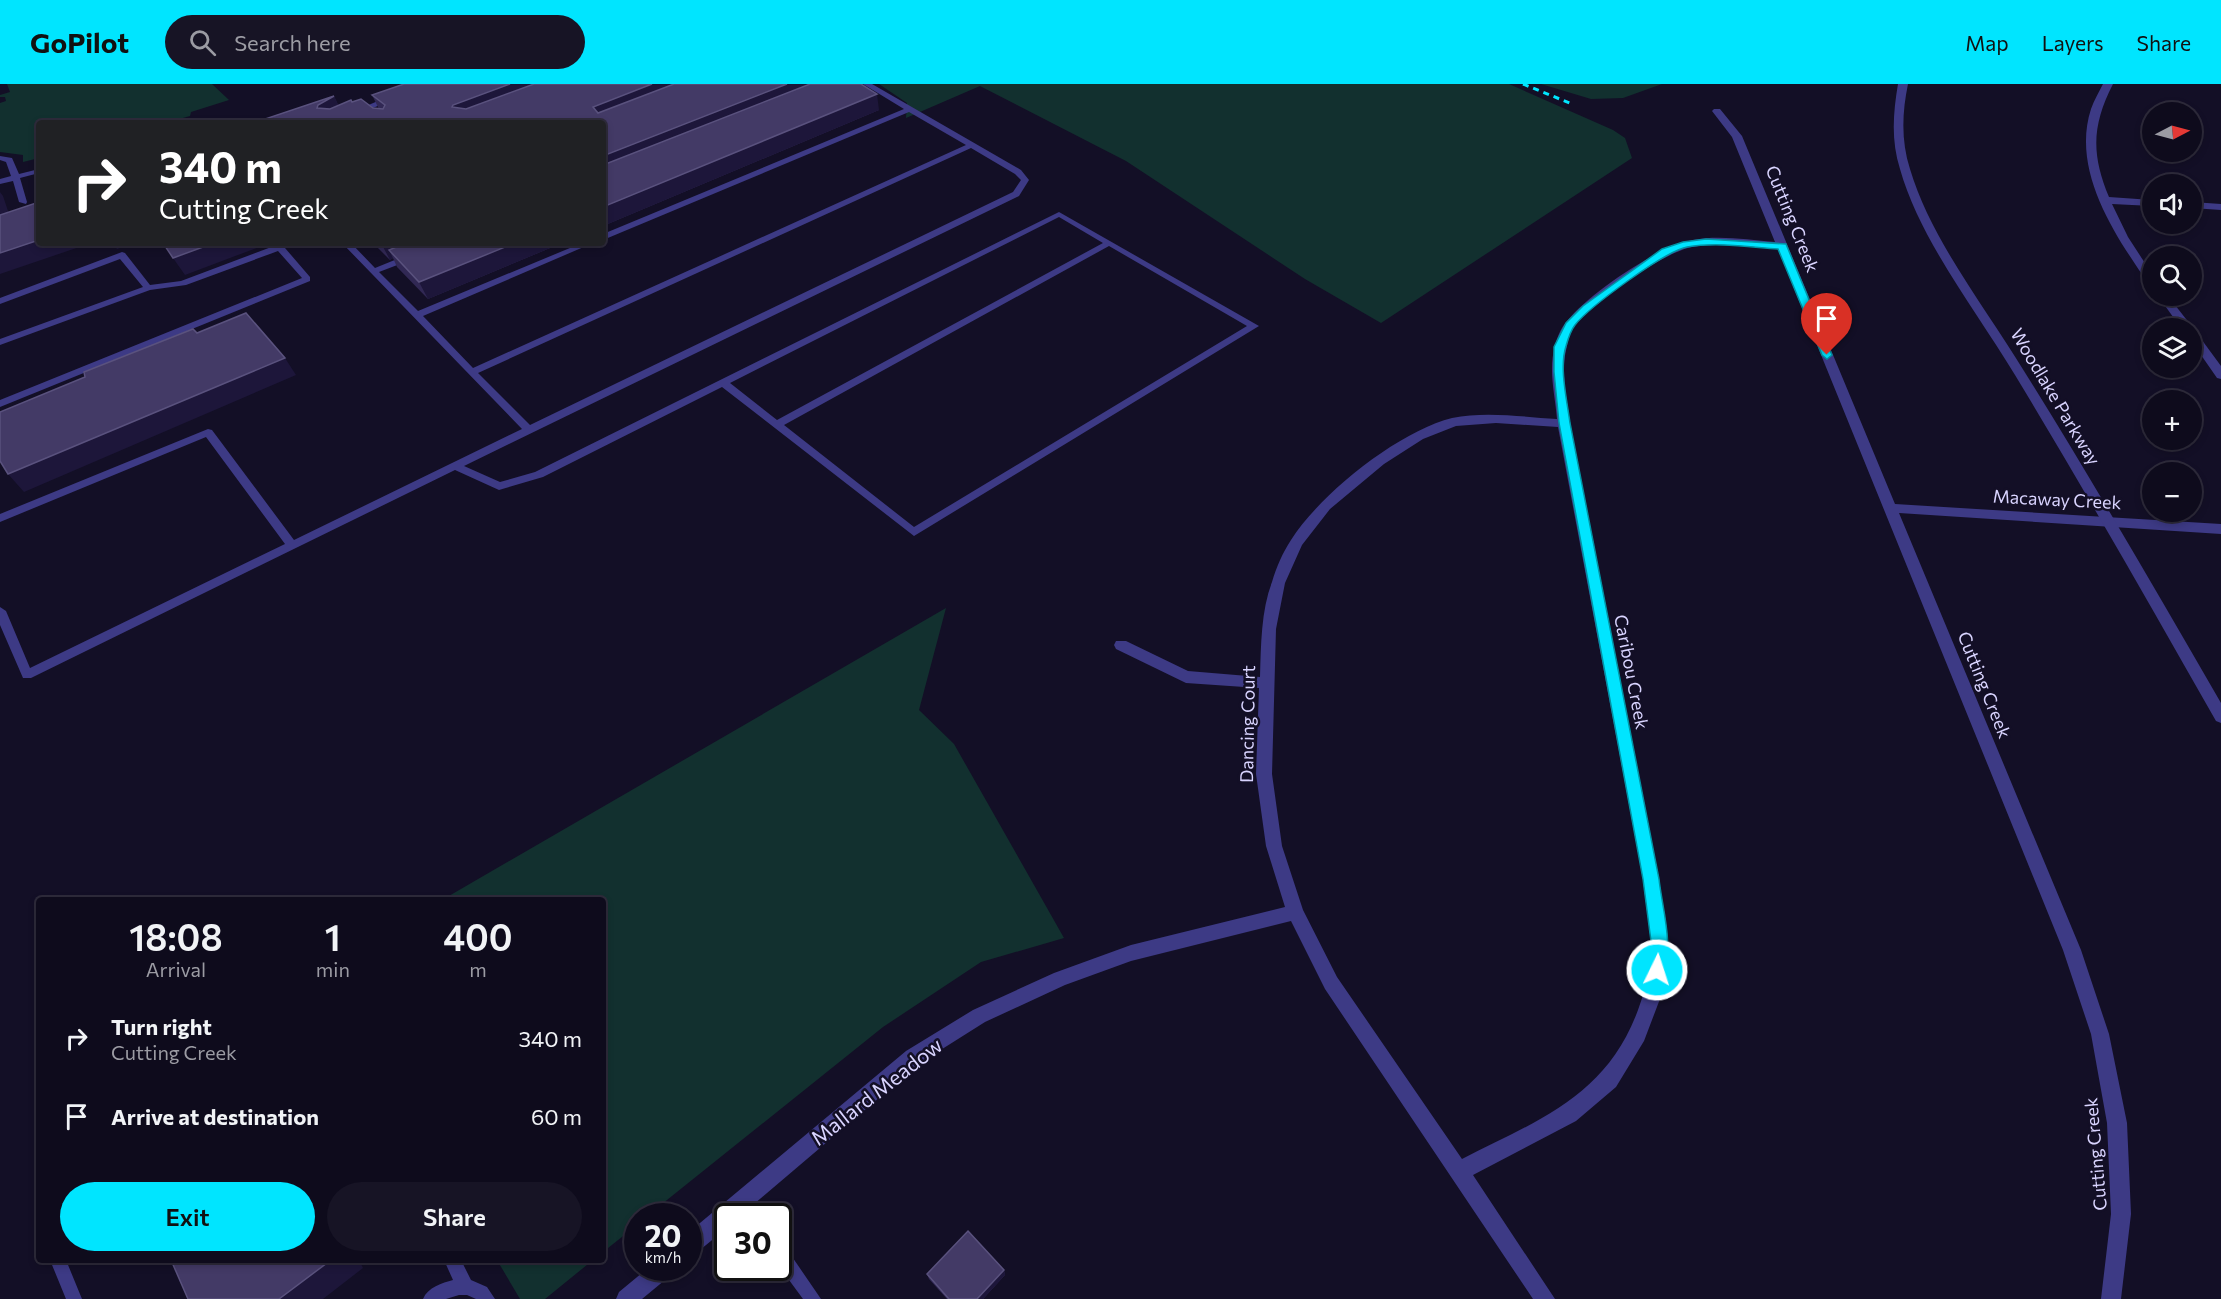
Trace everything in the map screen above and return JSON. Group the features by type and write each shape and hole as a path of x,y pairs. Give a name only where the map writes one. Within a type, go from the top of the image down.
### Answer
{"street":[{"name":"Woodlake Parkway","path":"1900,84 1897,111 1898,143 1908,180 1929,223 2109,521 2221,717"},
{"path":"2108,84 2093,110 2090,149 2114,223 2142,266"},
{"name":"Cutting Creek","path":"1717,111 1737,136 2072,950 2100,1034 2117,1123 2121,1214 2111,1299"},
{"path":"2105,200 2142,202"},
{"path":"2202,206 2221,207"},
{"name":"Caribou Creek","path":"1460,1171 1569,1114 1609,1080 1638,1035 1654,991 1660,949 1651,879 1564,423 1559,372 1560,347 1569,325 1586,308 1666,252 1683,245 1706,242 1782,246"},
{"path":"2202,348 2221,375"},
{"name":"Dancing Court","path":"1545,1299 1331,983 1295,912 1274,846 1264,774 1269,629 1278,583 1296,543 1325,506 1379,460 1419,436 1454,422 1496,419 1564,423"},
{"name":"Macaway Creek","path":"1890,508 2221,529"},
{"path":"1121,645 1186,676 1267,683"},
{"name":"Mallard Meadow","path":"702,1235 914,1057 980,1016 1060,979 1131,953 1295,912"},
{"path":"626,1299 648,1281"}],"lane":[{"path":"0,611 27,675 291,544 1016,195 1025,180 1018,172 867,84"},
{"path":"360,111 401,95"},
{"path":"368,107 383,120"},
{"path":"606,236 910,109"},
{"path":"472,372 972,145"},
{"path":"0,158 9,160 23,202"},
{"path":"0,182 36,172"},
{"path":"455,466 499,486 539,475 725,384 1059,214 1254,326 914,532 725,384"},
{"path":"778,424 1109,243"},
{"path":"0,342 148,288 183,283 276,246"},
{"path":"0,404 307,279 279,246"},
{"path":"349,246 529,430"},
{"path":"417,315 583,246"},
{"path":"0,301 122,255 148,288"},
{"path":"374,271 414,255"},
{"path":"0,518 208,432 291,544"},
{"path":"59,1263 74,1299"},
{"path":"454,1263 465,1285"},
{"path":"792,1270 813,1299"},
{"path":"430,1299 441,1291 465,1285 483,1293 487,1299"}],"green space":[{"path":"7,84 212,84 229,100 191,112 190,116 176,120 36,120 36,159 23,162 23,155 0,152 0,103 6,101 5,97 0,97 0,95 10,92"},
{"path":"879,84 1509,84 1613,130 1625,138 1632,158 1381,323 1305,279 1126,161 980,86 906,118 907,103"},
{"path":"1541,84 1662,84 1623,98 1591,99"},
{"path":"946,608 919,710 954,744 1064,938 981,962 883,1027 663,1203 624,1203 624,1235 606,1250 606,897 447,897"},
{"path":"499,1263 589,1263 545,1299 520,1299"}],"building":[{"path":"404,84 510,84 452,107 466,109 534,84 652,84 593,107 598,113 674,84 787,84 606,155 606,120 262,120 334,96 318,105 317,108 330,109 351,100 352,102 361,99 373,108 383,109 385,105 372,95"},
{"path":"810,84 861,84 877,94 606,206 606,164"},
{"path":"36,203 36,241 0,253 0,215"},
{"path":"165,246 206,246 173,258"},
{"path":"399,246 508,246 419,282 389,250"},
{"path":"246,313 285,358 8,474 0,461 0,412 85,377 84,372 193,329 197,333"},
{"path":"968,1231 1004,1270 977,1299 949,1299 927,1274"},
{"path":"172,1263 327,1263 279,1299 188,1299"}],"railway":[{"path":"1523,84 1572,104"}],"route":[{"path":"1657,970 1660,949 1651,879 1564,423 1559,372 1560,347 1569,325 1586,308 1666,252 1683,245 1706,242 1782,246 1827,355"}]}
